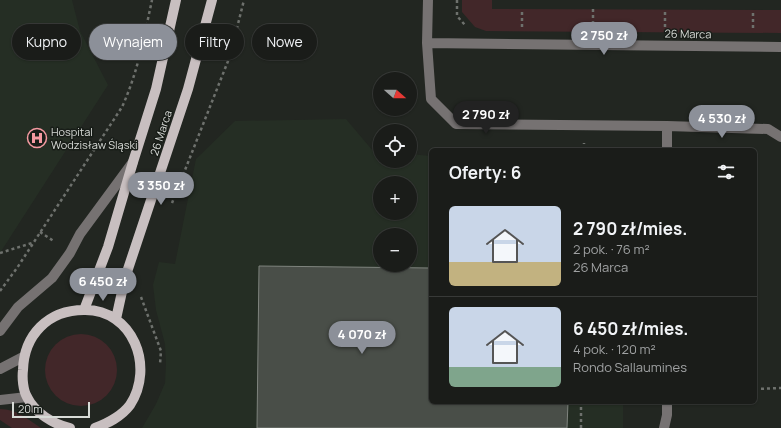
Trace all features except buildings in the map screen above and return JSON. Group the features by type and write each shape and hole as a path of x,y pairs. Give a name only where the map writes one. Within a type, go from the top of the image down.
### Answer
{"main road":[{"name":"26 Marca","path":"84,310 108,247 156,89 176,0"},
{"name":"26 Marca","path":"116,318 125,278 188,89 212,0"},
{"path":"70,428 61,426 49,420 39,412 27,397 22,378 23,357 31,338 44,322 63,313 84,310 99,312 116,318 131,336 138,349 141,364 141,379 129,406 110,425 95,428"}],"street":[{"path":"428,0 427,43 431,99 456,124 667,126 768,129 781,137"},
{"name":"26 Marca","path":"427,43 781,48"},
{"path":"667,126 667,148"},
{"path":"0,331 18,307 52,278 70,254 80,234 133,162"},
{"path":"0,369 23,357"},
{"path":"0,400 27,397"},
{"path":"664,428 667,414 667,404"}],"path":[{"path":"0,291 17,268 122,107 131,86 144,42 152,0"},
{"path":"169,210 230,56 244,0"},
{"path":"522,9 522,29"},
{"path":"593,9 593,29"},
{"path":"665,9 665,29"},
{"path":"753,10 753,30"},
{"path":"0,253 33,243"},
{"path":"757,389 781,388"},
{"path":"581,404 581,428"}],"shaded area":[{"name":"Hospital Wodzisław Śląski","path":"0,0 72,0 78,24 12,24 12,60 81,60 81,33 89,48 89,60 95,60 108,85 0,253"},
{"path":"462,0 492,0 492,9 781,10 781,33 486,31 475,27 462,12"},
{"path":"346,119 373,151 373,168 417,168 417,155 429,156 429,404 623,404 623,428 142,428 156,404 165,383 165,344 156,310 153,285 159,262 175,264 196,159 235,121"},
{"path":"81,334 101,340 111,350 117,370 111,390 101,400 81,406 61,400 51,390 45,370 51,350 61,340"},
{"path":"0,409 6,409 17,413 41,428 12,428 0,420"}],"place":[{"name":"Hospital Wodzisław Śląski","path":"37,138"}]}
